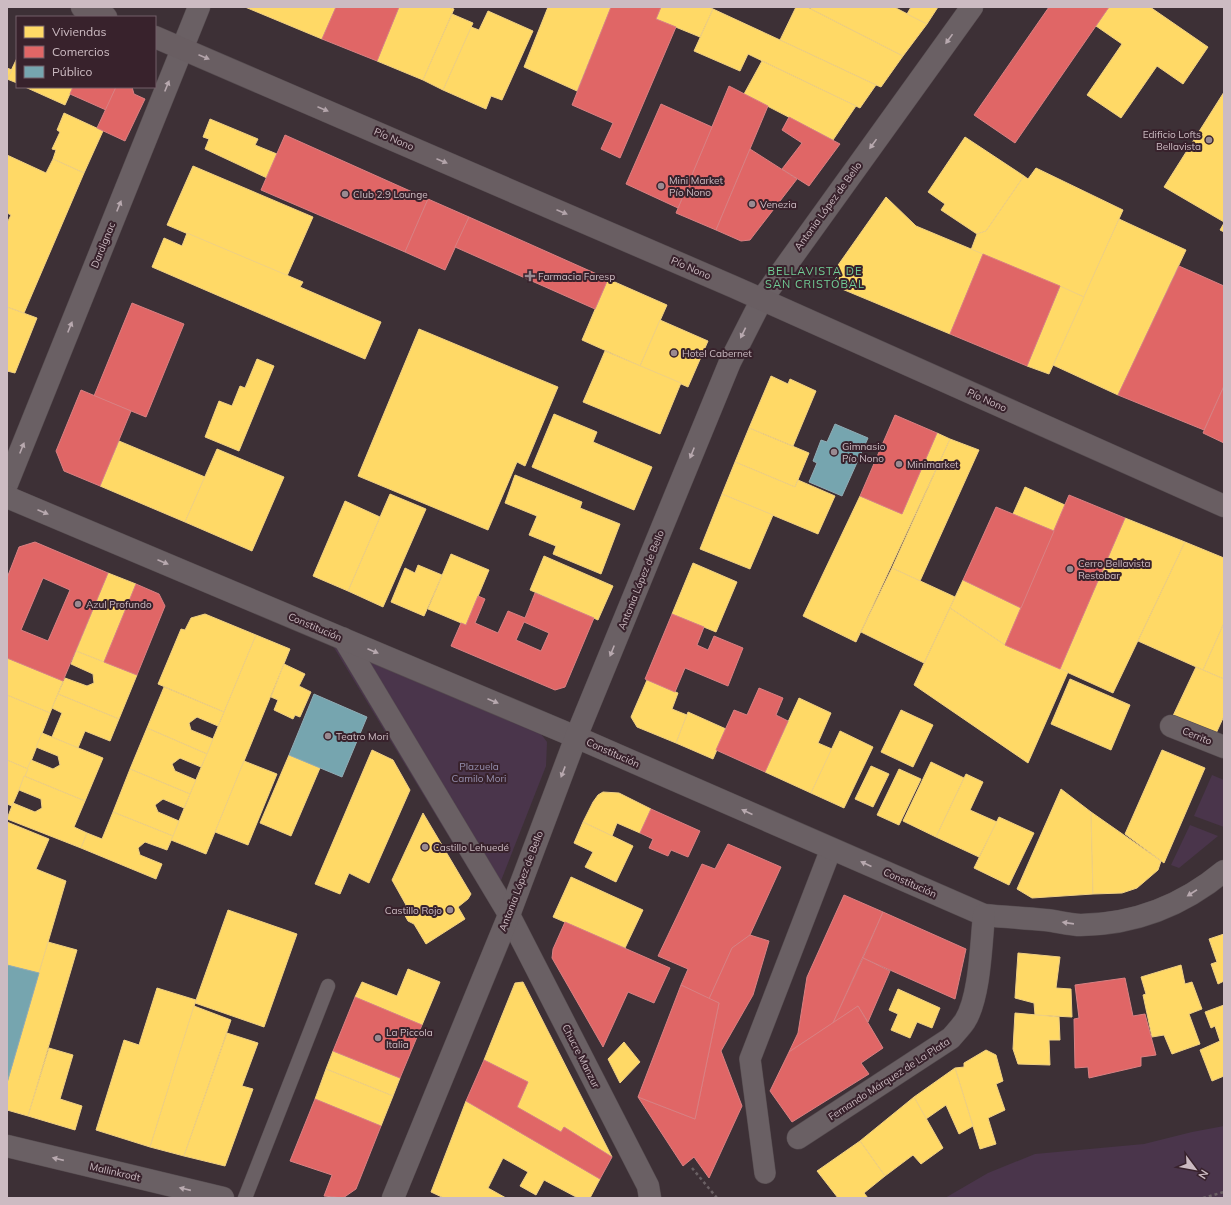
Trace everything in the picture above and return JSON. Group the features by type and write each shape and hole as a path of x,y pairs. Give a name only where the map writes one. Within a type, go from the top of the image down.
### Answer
{"main road":[{"path":"82,7 104,16"},
{"name":"Pío Nono","path":"156,37 762,299 1224,506"}],"street":[{"name":"Dardignac","path":"7,484 199,7"},
{"name":"Antonia López de Bello","path":"393,1198 509,915 576,737 730,362 762,299 972,7"},
{"name":"Constitución","path":"7,497 576,737 984,916 1044,920 1080,925 1126,921 1175,904 1212,881 1224,871"},
{"path":"343,638 509,915"},
{"name":"Cerrito","path":"1171,726 1224,747"},
{"path":"765,1173 750,1059 831,849"},
{"name":"Chucre Manzur","path":"509,915 648,1186 650,1198"},
{"name":"Fernando Márquez de La Plata","path":"798,1138 951,1038 965,1021 971,1008 977,983 984,916"},
{"name":"Mallinkrodt","path":"7,1146 223,1198"}],"lane":[{"path":"245,1198 328,986"}],"path":[{"path":"692,1168 717,1198"},
{"path":"1203,1198 1224,1192"}],"green space":[{"name":"Plazuela Camilo Mori","path":"330,641 532,729 541,734 547,742 546,766 491,906"},
{"path":"1212,775 1224,780 1224,827 1194,816"},
{"path":"1190,825 1218,836 1179,868 1171,865"},
{"path":"1224,1126 1224,1198 945,1198 988,1173 1035,1154 1144,1144"}],"building: Viviendas":[{"path":"245,7 336,7 322,39"},
{"path":"399,7 448,7 454,9 423,80 377,61"},
{"path":"548,7 611,7 577,91 524,67"},
{"path":"661,7 709,7 713,9 700,37 656,19"},
{"path":"796,7 807,7 903,56 881,87 876,85 780,40"},
{"path":"811,7 894,7 927,24 903,56 811,9"},
{"path":"911,7 938,7 927,24 907,14"},
{"path":"1109,7 1150,7 1208,47 1183,84 1157,66 1121,118 1087,95 1122,44 1096,26"},
{"path":"713,9 876,85 860,108 748,54 740,71 694,51"},
{"path":"488,11 533,31 502,100 491,96 486,109 443,90 471,27 479,30"},
{"path":"452,14 473,23 443,90 423,80"},
{"path":"16,60 16,83 7,79"},
{"path":"762,61 856,106 833,140 744,94"},
{"path":"7,68 12,70 7,80"},
{"path":"27,88 73,88 65,105"},
{"name":"Edificio Lofts Bellavista","path":"1224,92 1224,222 1164,187"},
{"path":"64,113 103,131 84,173 53,159 56,150 52,149 60,132 57,130"},
{"path":"210,119 258,139 255,145 277,154 267,178 205,149 209,139 203,137"},
{"path":"965,137 1024,176 986,231 977,234 941,210 945,204 928,192"},
{"path":"7,155 46,173 53,159 84,173 24,313 7,307 7,223 11,215 7,213"},
{"path":"193,166 313,217 287,276 167,225"},
{"path":"1036,168 1123,210 1084,297 971,250 977,234 986,231 1024,176 1028,179"},
{"path":"886,197 916,226 983,254 950,334 842,289 836,268"},
{"path":"1119,219 1186,250 1118,395 1053,365"},
{"path":"1224,223 1224,232 1220,230"},
{"path":"187,233 303,282 300,287 381,322 365,359 152,267 164,238 182,246"},
{"path":"608,279 667,305 640,366 582,340"},
{"path":"1060,286 1084,297 1049,374 1027,366"},
{"path":"7,307 37,318 15,373 7,371"},
{"name":"Hotel Cabernet","path":"660,320 708,341 688,387 640,366"},
{"path":"419,329 558,387 525,466 517,462 488,530 358,476"},
{"path":"605,351 681,383 660,434 583,402"},
{"path":"257,359 274,366 239,451 205,437 219,401 232,406 240,386 245,388"},
{"path":"771,376 788,384 790,379 816,391 793,446 749,428"},
{"path":"554,414 597,432 593,442 652,467 634,510 532,467"},
{"path":"749,428 809,453 795,487 735,462"},
{"path":"937,433 950,439 856,642 803,616 860,496 902,514"},
{"path":"950,439 979,450 920,581 892,568"},
{"path":"119,441 205,477 185,522 100,486"},
{"path":"217,449 284,477 252,551 185,522"},
{"path":"735,462 795,487 798,480 835,496 818,534 722,494"},
{"path":"515,475 582,502 580,508 620,524 601,574 553,554 556,546 529,535 537,516 505,503"},
{"path":"1025,487 1065,505 1054,531 1013,514"},
{"path":"390,494 426,509 383,607 348,591"},
{"path":"722,494 773,515 750,569 700,549"},
{"path":"345,501 380,517 348,591 313,576"},
{"path":"1125,518 1185,542 1113,693 1060,669"},
{"path":"1185,542 1224,558 1224,623 1203,670 1138,641"},
{"path":"451,554 489,570 466,625 428,609"},
{"path":"544,556 613,586 598,620 530,590"},
{"path":"693,563 737,582 716,632 672,614"},
{"path":"418,565 442,575 424,616 391,602 405,568 415,573"},
{"path":"892,568 955,597 924,663 861,632"},
{"path":"108,573 136,584 104,662 76,651"},
{"path":"963,580 1021,608 1005,645 950,608"},
{"path":"950,608 1005,645 1068,672 1028,763 914,685"},
{"path":"205,614 256,635 224,712 158,684 181,629 185,630 191,618"},
{"path":"1224,623 1224,679 1203,670"},
{"path":"256,635 290,649 206,854 171,840"},
{"path":"76,651 137,675 119,719 58,694 65,678 87,686 94,683 93,674 71,664"},
{"path":"7,658 63,681 50,713 7,695"},
{"path":"284,664 305,674 299,686 311,692 300,717 295,715 293,719 274,710 278,700 271,697"},
{"path":"1196,667 1224,679 1224,716 1213,740 1171,720"},
{"path":"1070,679 1130,705 1111,750 1051,724"},
{"path":"647,680 678,693 672,709 687,715 676,743 637,727 631,717"},
{"path":"164,687 224,712 218,726 197,717 189,723 191,730 213,739 207,754 147,728"},
{"path":"58,694 119,719 110,741 85,731 78,748 52,737 62,713 52,708"},
{"path":"7,695 50,713 28,769 7,760"},
{"path":"799,698 831,713 818,743 832,749 811,793 765,772"},
{"path":"901,710 933,725 913,767 881,752"},
{"path":"688,712 726,729 713,759 676,743"},
{"path":"147,728 207,754 201,767 180,758 172,764 175,771 196,780 190,794 130,769"},
{"path":"840,731 873,747 844,808 811,793"},
{"path":"42,733 103,758 85,801 24,776 31,760 53,769 60,765 58,756 36,747"},
{"path":"372,750 393,760 410,790 369,883 349,873 340,894 315,884"},
{"path":"1162,750 1205,768 1164,863 1125,834"},
{"path":"289,755 320,768 291,836 260,823"},
{"path":"7,760 28,769 12,806 7,804"},
{"path":"244,761 277,774 248,845 215,832"},
{"path":"931,762 964,778 936,837 903,821"},
{"path":"871,766 889,774 873,807 855,799"},
{"path":"130,769 190,794 184,808 163,799 155,805 158,812 179,821 173,836 113,812"},
{"path":"899,769 921,779 899,825 877,815"},
{"path":"966,774 983,782 970,810 997,822 979,857 936,837"},
{"path":"24,776 85,801 74,827 87,833 81,848 7,819 13,803 35,812 42,808 41,799 19,790"},
{"path":"1061,789 1091,812 1093,894 1032,898 1017,889"},
{"path":"603,792 619,793 651,809 640,833 617,823 612,836 583,822 593,802 598,795"},
{"path":"113,812 173,836 167,850 145,842 138,848 140,855 162,864 156,879 81,848 87,833 102,839"},
{"path":"1091,812 1161,861 1158,870 1137,888 1122,893 1093,894"},
{"name":"Castillo Lehuedé","path":"423,813 471,894 468,899 458,907 465,919 426,944 414,924 408,921 403,912 406,905 392,880"},
{"path":"999,817 1034,833 1009,885 974,868"},
{"path":"7,822 49,839 36,869 66,881 39,973 7,965"},
{"path":"583,822 633,846 616,882 585,867 593,852 574,843"},
{"path":"571,877 643,910 625,948 553,917"},
{"path":"228,910 297,934 264,1027 195,1003"},
{"path":"1224,934 1224,981 1218,984 1211,964 1217,962 1209,939"},
{"path":"48,942 77,950 28,1116 7,1110 7,1083"},
{"path":"1018,953 1060,957 1056,988 1071,989 1072,1017 1035,1015 1034,1003 1015,998"},
{"path":"1181,965 1185,984 1192,982 1202,1009 1189,1014 1200,1044 1172,1054 1164,1035 1152,1037 1143,995 1146,994 1141,977"},
{"path":"408,969 440,982 422,1025 355,997 362,982 397,996"},
{"path":"523,982 612,1157 564,1127 561,1132 517,1107 528,1082 484,1060 515,983"},
{"path":"157,988 196,1000 150,1147 96,1130 124,1040 139,1045"},
{"path":"898,989 940,1008 932,1028 917,1022 910,1038 891,1030 898,1014 889,1010"},
{"path":"1224,1005 1224,1076 1212,1081 1200,1050 1220,1041 1215,1026 1211,1028 1205,1012"},
{"path":"194,1006 231,1020 184,1156 150,1147"},
{"path":"1015,1013 1059,1017 1060,1040 1049,1040 1050,1065 1018,1064 1013,1049"},
{"path":"227,1033 258,1043 242,1086 253,1089 225,1166 184,1156"},
{"path":"624,1042 640,1062 620,1083 608,1059"},
{"path":"49,1048 73,1055 60,1099 82,1106 75,1130 28,1116"},
{"path":"986,1050 996,1055 1003,1081 996,1084 1005,1110 988,1118 996,1144 980,1149 955,1068 964,1067 964,1063"},
{"path":"333,1051 400,1078 393,1096 326,1069"},
{"path":"955,1068 973,1126 959,1134 946,1105 926,1119 914,1097"},
{"path":"326,1069 393,1096 381,1126 315,1099"},
{"path":"914,1097 943,1148 921,1164 913,1155 885,1176 860,1141"},
{"path":"466,1101 600,1179 590,1198 578,1198 544,1180 536,1195 520,1186 528,1172 503,1158 488,1188 506,1198 444,1198 431,1192"},
{"path":"860,1141 885,1176 864,1193 868,1198 838,1198 817,1171"}],"building: Comercios":[{"path":"336,7 399,7 377,61 322,39"},
{"path":"611,7 661,7 656,19 676,27 620,158 601,149 613,123 572,105"},
{"path":"1049,7 1109,7 1015,143 974,115"},
{"path":"729,86 768,106 716,230 676,213"},
{"path":"73,88 116,88 106,110 70,94"},
{"path":"116,88 132,88 134,94 145,99 125,141 97,128"},
{"path":"661,104 712,127 678,208 626,184"},
{"path":"789,117 840,144 809,186 782,169 802,143 782,130"},
{"name":"Club 2.9 Lounge","path":"285,135 428,199 405,252 261,190"},
{"name":"Venezia","path":"750,149 797,179 750,240 741,241 716,230"},
{"path":"428,199 469,217 445,270 405,252"},
{"path":"469,217 608,279 595,309 455,247"},
{"path":"983,254 1060,286 1027,366 950,334"},
{"path":"1179,266 1224,286 1224,386 1204,430 1118,395"},
{"path":"132,303 184,324 146,417 94,396"},
{"path":"1224,386 1224,443 1203,433"},
{"path":"81,390 131,411 100,486 64,471 56,451"},
{"name":"Minimarket","path":"895,415 937,433 902,514 860,496"},
{"name":"Cerro Bellavista Restobar","path":"1069,495 1125,518 1060,669 1005,645"},
{"path":"996,507 1054,531 1021,608 963,580"},
{"path":"35,542 108,573 63,681 7,658 7,578 19,547","holes":["43,578 70,590 48,641 21,630"]},
{"path":"136,584 159,594 165,606 137,675 104,662"},
{"path":"535,593 594,618 565,687 555,690 451,646 461,623 466,625 478,596 485,599 475,623 498,633 508,611 525,618","holes":["524,622 549,633 541,651 516,640"]},
{"path":"672,614 704,627 697,645 708,650 714,636 743,648 728,686 685,668 675,692 645,679"},
{"path":"759,688 783,698 776,715 788,721 765,772 716,750 734,710 747,715"},
{"path":"651,809 700,831 688,857 671,850 668,856 649,848 653,839 640,833"},
{"path":"728,844 781,867 750,935 732,948 709,999 681,985 688,969 658,956 702,864 715,869"},
{"path":"844,895 883,912 833,1023 789,1052 798,1033 807,977"},
{"path":"883,912 966,949 955,999 863,958"},
{"path":"565,922 670,968 654,1003 628,992 603,1047 552,958 553,949"},
{"path":"750,935 769,941 753,995 721,1051 742,1106 709,1178 694,1157 683,1166 638,1097 695,1119 719,1003 709,999 732,948"},
{"path":"863,958 890,971 868,1022 858,1006 833,1023"},
{"path":"1125,978 1133,1016 1145,1014 1156,1055 1141,1057 1141,1066 1089,1078 1088,1067 1075,1068 1074,1019 1079,1018 1075,985"},
{"path":"681,985 719,1003 695,1119 638,1097"},
{"name":"La Piccola Italia","path":"355,997 422,1025 400,1078 333,1051"},
{"path":"858,1006 883,1048 861,1063 869,1074 792,1122 770,1091 789,1052"},
{"path":"484,1060 528,1082 517,1107 561,1132 564,1127 612,1157 600,1179 466,1101"},
{"path":"315,1099 381,1126 356,1189 343,1198 324,1196 332,1175 290,1161"}],"building: Público":[{"path":"835,424 868,438 842,496 809,482 817,463 813,461 821,440 827,442"},
{"name":"Teatro Mori","path":"314,694 367,717 342,777 289,755"},
{"path":"7,965 39,973 7,1083"}],"place":[{"name":"Edificio Lofts Bellavista","path":"1209,140"},
{"name":"Mini Market Pío Nono","path":"661,186"},
{"name":"Club 2.9 Lounge","path":"345,194"},
{"name":"Venezia","path":"752,204"},
{"name":"Farmacia Faresp","path":"530,276"},
{"name":"Hotel Cabernet","path":"674,353"},
{"name":"Gimnasio Pío Nono","path":"834,452"},
{"name":"Minimarket","path":"899,464"},
{"name":"Cerro Bellavista Restobar","path":"1070,569"},
{"name":"Azul Profundo","path":"78,604"},
{"name":"Teatro Mori","path":"328,736"},
{"name":"Castillo Lehuedé","path":"425,847"},
{"name":"Castillo Rojo","path":"450,910"},
{"name":"La Piccola Italia","path":"378,1038"}],"district":[{"name":"BELLAVISTA DE SAN CRISTÓBAL","path":"815,277"}]}
